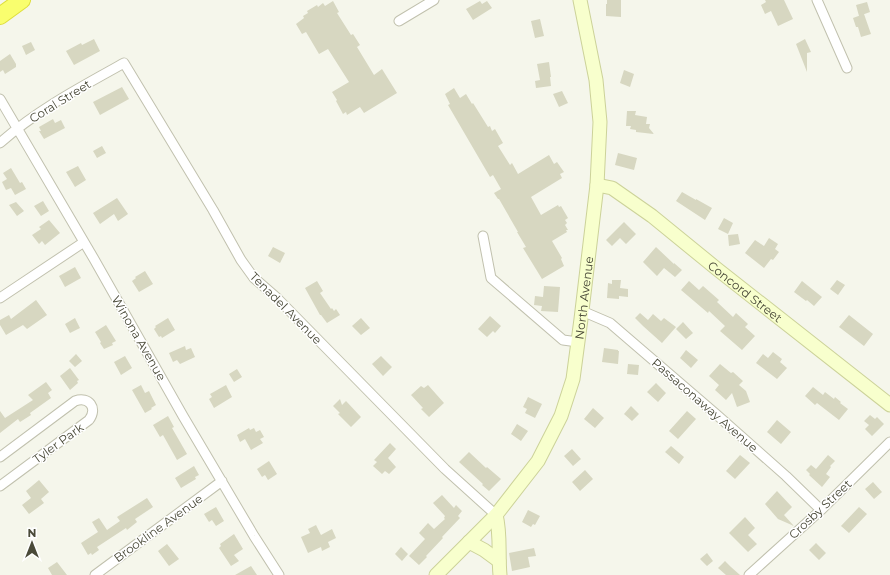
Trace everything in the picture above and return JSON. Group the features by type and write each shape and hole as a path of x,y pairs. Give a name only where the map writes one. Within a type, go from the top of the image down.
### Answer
{"highway":[{"path":"0,6 10,0"},
{"path":"0,16 22,0"}],"main road":[{"name":"North Avenue","path":"436,575 496,515 538,461 561,416 573,379 597,185 600,122 596,80 580,0"},
{"name":"Concord Street","path":"597,185 612,188 652,216 890,405"},
{"path":"496,515 499,525 498,561 500,575"},
{"path":"469,542 484,550 498,561"}],"street":[{"path":"399,21 434,0"},
{"path":"817,0 847,68"},
{"name":"Coral Street","path":"0,143 17,128 66,96 124,63"},
{"name":"Tenadel Avenue","path":"124,63 213,210 241,260 254,278 276,298 445,469 496,515"},
{"name":"Winona Avenue","path":"0,100 84,242 183,416 279,575"},
{"path":"484,236 491,278 563,340 578,342"},
{"path":"0,298 84,242"},
{"name":"Passaconaway Avenue","path":"582,311 610,323 718,415 786,476 821,510"},
{"name":"Tyler Park","path":"0,457 75,401 86,400 92,406 93,413 89,420 0,486"},
{"name":"Crosby Street","path":"749,575 821,510 890,442"},
{"name":"Brookline Avenue","path":"95,575 222,481"}],"building":[{"path":"607,0 621,0 621,17 606,16"},
{"path":"765,0 784,0 793,19 778,26 771,11 765,14 761,5 766,2"},
{"path":"333,1 339,12 337,13 351,35 353,34 360,45 357,47 374,75 382,69 397,93 364,113 360,107 347,115 346,112 343,114 332,92 349,82 328,49 319,54 306,32 302,34 296,24 304,18 303,16 308,13 307,11 317,5 318,7 323,3 325,6"},
{"path":"480,1 482,4 487,1 492,8 473,20 466,9"},
{"path":"867,2 870,12 859,16 856,5"},
{"path":"864,14 871,34 861,37 853,18"},
{"path":"540,19 544,36 535,38 531,21"},
{"path":"94,39 100,51 74,65 66,51 81,43 82,45"},
{"path":"805,39 811,52 807,53 807,72 796,44"},
{"path":"31,42 35,50 26,55 22,46"},
{"path":"10,54 16,64 16,67 5,74 3,70 0,72 0,61"},
{"path":"549,62 551,86 536,88 535,81 540,80 537,64"},
{"path":"624,70 634,74 630,87 620,83"},
{"path":"122,87 129,99 100,115 93,102"},
{"path":"454,88 460,98 466,94 488,127 490,126 492,131 495,129 503,143 498,146 510,165 512,163 518,174 549,155 554,164 557,162 564,172 560,174 562,178 531,197 541,215 558,205 559,207 561,206 568,218 565,220 567,223 565,225 568,230 566,230 567,232 552,241 562,258 561,259 564,266 542,279 523,248 526,247 518,232 494,193 501,189 493,175 490,177 448,105 450,104 445,94"},
{"path":"562,91 568,103 559,107 553,94"},
{"path":"627,111 636,111 635,115 647,117 646,124 650,124 649,128 654,134 636,132 636,130 630,129 631,126 626,126"},
{"path":"53,119 55,123 61,120 65,128 44,139 39,131 41,131 39,127"},
{"path":"102,146 106,153 97,158 93,151"},
{"path":"618,153 637,158 634,170 615,165"},
{"path":"78,166 86,180 75,187 66,172"},
{"path":"11,168 20,183 22,182 26,189 15,195 11,188 6,190 2,182 7,179 3,173"},
{"path":"682,192 712,208 705,220 676,201"},
{"path":"117,198 128,214 118,221 114,214 100,224 93,213"},
{"path":"43,201 49,211 41,216 34,206"},
{"path":"16,202 24,211 17,216 9,205"},
{"path":"724,218 733,223 728,234 718,229"},
{"path":"49,220 60,233 45,245 42,241 39,244 32,235 41,229 39,227"},
{"path":"624,222 636,234 626,244 620,238 612,246 606,240"},
{"path":"738,234 740,244 729,246 728,235"},
{"path":"769,238 778,244 775,249 779,252 764,268 745,253 755,240 764,246"},
{"path":"273,247 285,253 280,263 268,256"},
{"path":"656,247 682,270 675,277 664,268 657,276 643,262"},
{"path":"75,267 81,278 65,287 59,276"},
{"path":"145,271 153,284 139,292 132,281 136,278 135,277"},
{"path":"612,280 621,280 620,288 628,289 628,297 619,296 619,299 607,298 608,283 612,284"},
{"path":"837,280 845,285 838,295 830,289"},
{"path":"317,281 323,291 320,293 331,309 332,308 334,311 336,309 340,315 327,323 320,315 305,288"},
{"path":"689,281 699,290 703,286 719,300 717,302 733,317 736,313 748,324 745,327 755,336 742,350 720,331 725,326 709,311 708,313 681,290"},
{"path":"802,281 822,297 814,306 794,292"},
{"path":"544,286 560,287 558,312 541,311 542,306 534,305 535,296 543,297"},
{"path":"36,300 47,315 27,329 23,325 6,335 0,325 0,320 9,315 11,319"},
{"path":"640,313 648,320 653,314 661,321 664,318 676,327 662,343 635,318"},
{"path":"849,315 873,334 864,346 839,327"},
{"path":"490,316 501,326 495,333 493,331 487,337 478,329"},
{"path":"75,318 80,328 70,333 65,324"},
{"path":"168,318 175,330 162,338 161,336 159,337 154,329 156,327 155,326"},
{"path":"361,318 370,328 361,335 352,326"},
{"path":"683,322 693,333 686,339 676,329"},
{"path":"106,325 116,341 112,343 113,345 104,349 95,332"},
{"path":"185,346 186,350 191,348 195,357 180,364 177,360 173,362 169,353"},
{"path":"604,348 619,351 618,364 602,362"},
{"path":"686,350 698,360 691,368 680,358"},
{"path":"773,352 782,359 780,362 787,368 777,379 756,363 763,354 768,358"},
{"path":"76,354 82,361 75,367 69,361"},
{"path":"125,356 132,368 121,375 114,362"},
{"path":"381,356 392,367 383,376 372,364"},
{"path":"628,364 639,365 638,375 627,374"},
{"path":"720,364 731,373 733,372 743,381 739,385 746,391 750,402 737,407 732,393 726,400 715,390 719,385 709,376"},
{"path":"70,368 79,380 77,381 78,383 70,390 60,376"},
{"path":"237,369 242,377 234,382 229,374"},
{"path":"46,382 52,390 48,393 51,398 30,413 31,415 20,422 18,419 0,433 0,411 5,418 33,400 28,395"},
{"path":"656,383 666,393 658,402 647,392"},
{"path":"141,385 145,393 149,391 156,405 145,413 132,390"},
{"path":"226,385 232,397 214,408 209,399 212,397 210,394"},
{"path":"428,385 444,403 429,417 411,395 421,386 424,388"},
{"path":"813,387 823,395 825,392 834,399 835,397 848,409 839,420 817,403 815,405 805,396"},
{"path":"528,397 542,404 535,418 525,413 527,409 523,407"},
{"path":"340,399 342,405 346,401 361,417 351,427 338,414 340,413 333,406"},
{"path":"631,406 639,414 632,421 624,414"},
{"path":"593,408 604,418 595,428 584,419"},
{"path":"687,411 696,419 678,439 669,431"},
{"path":"870,415 875,419 877,417 884,424 872,436 865,429 869,425 864,421"},
{"path":"168,416 174,427 172,428 187,454 177,460 163,435 160,437 153,425"},
{"path":"777,420 791,432 781,444 767,432"},
{"path":"517,424 528,431 521,441 511,434"},
{"path":"249,428 250,430 254,428 256,432 260,430 264,437 260,439 263,443 251,450 245,439 240,442 237,435"},
{"path":"390,443 396,449 388,458 396,467 389,474 385,471 382,474 373,466 377,462 374,460"},
{"path":"671,446 684,457 679,464 665,452"},
{"path":"572,449 581,459 573,466 564,456"},
{"path":"469,452 486,468 487,467 501,479 489,491 459,462"},
{"path":"740,455 750,463 735,479 726,471"},
{"path":"828,455 835,461 830,466 831,467 826,474 830,477 822,487 809,475 810,474 806,470 811,465 816,469"},
{"path":"269,461 277,474 268,480 265,475 262,477 257,469"},
{"path":"194,466 199,475 195,477 196,479 181,488 175,478"},
{"path":"585,470 593,479 580,491 572,482"},
{"path":"39,480 49,492 41,499 44,503 29,514 22,505 31,498 26,491"},
{"path":"873,482 882,492 874,499 865,489"},
{"path":"777,491 792,507 784,515 794,526 778,519 765,504"},
{"path":"442,495 454,508 456,505 462,511 458,516 460,518 419,565 409,556 425,539 419,533 428,523 434,529 445,519 445,516 433,503"},
{"path":"147,498 153,507 135,519 137,522 127,530 126,528 97,547 99,550 92,555 91,553 88,555 81,543 98,532 92,522 99,518 107,530 120,521 117,517"},
{"path":"216,507 224,521 216,526 212,520 209,522 204,514"},
{"path":"859,507 867,514 849,533 841,526"},
{"path":"528,510 540,516 535,525 533,524 531,527 522,522"},
{"path":"745,517 755,528 748,535 757,544 748,552 729,533"},
{"path":"316,525 321,535 332,529 336,538 328,542 330,547 322,551 321,547 308,553 301,537 310,533 308,529"},
{"path":"234,534 243,549 234,555 239,561 231,566 219,548 221,546 220,544"},
{"path":"816,543 826,553 819,560 809,550"},
{"path":"167,544 179,559 169,566 158,551"},
{"path":"401,547 408,554 402,561 395,554"},
{"path":"534,548 536,556 528,557 530,567 512,571 509,553"},
{"path":"707,553 713,561 707,566 700,559"},
{"path":"725,561 740,575 726,575 718,568"},
{"path":"57,562 67,575 52,575 48,568"},
{"path":"251,566 257,575 235,575"}]}
